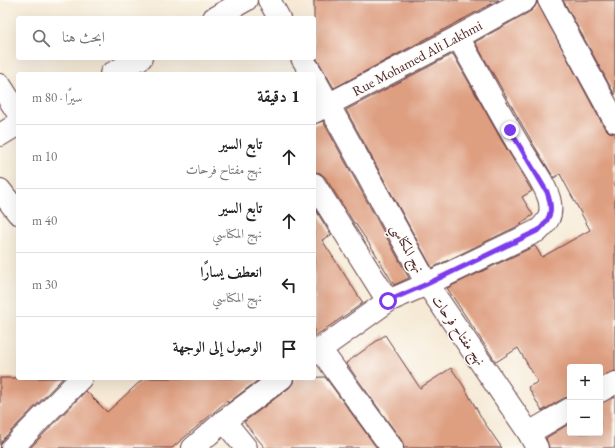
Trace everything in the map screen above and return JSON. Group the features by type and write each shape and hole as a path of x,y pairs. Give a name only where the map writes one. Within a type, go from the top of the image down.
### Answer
{"street":[{"path":"218,16 246,0"},
{"path":"269,0 278,16"},
{"name":"Rue Mohamed Ali Lakhmi","path":"322,108 525,0"},
{"path":"548,0 615,121"},
{"name":"نهج المكناسي","path":"316,86 322,108 427,284 539,230 548,222 551,213 547,192 520,148 458,37"},
{"path":"115,72 137,60"},
{"path":"303,60 311,72"},
{"path":"0,86 16,109"},
{"path":"0,135 16,125"},
{"path":"0,190 16,210"},
{"path":"317,194 388,301"},
{"name":"نهج مفتاح فرحات","path":"317,352 388,301 427,284 533,440"},
{"path":"317,352 392,448"},
{"path":"12,448 79,380"},
{"path":"193,448 224,421 279,380"},
{"path":"603,389 615,383"},
{"path":"533,440 567,412"},
{"path":"224,421 246,448"}],"building":[{"path":"314,0 499,0 334,88 316,57 316,16 314,16"},
{"path":"563,0 615,0 615,95"},
{"path":"537,2 604,127 609,132 615,133 615,371 603,376 603,364 567,364 567,398 542,411 528,387 538,382 518,348 496,362 447,288 535,246 542,257 590,230 560,174 554,178 475,42 531,11"},
{"path":"453,54 532,191 522,197 533,215 521,223 522,224 432,268 346,110"},
{"path":"323,121 409,278 394,285 374,251 354,223 325,177 320,173 316,172 316,123"},
{"path":"316,210 331,235 322,240 363,303 316,336"},
{"path":"385,335 420,388 451,368 463,385 484,422 502,448 404,448 402,441 346,363"},
{"path":"316,377 325,377 377,448 265,448 244,422 289,388 294,380 316,380"},
{"path":"0,378 16,378 16,380 61,380 3,439 0,445"},
{"path":"142,380 258,380 228,403 227,401 172,448 30,448 86,391 107,412"},
{"path":"615,397 615,448 549,448 546,438 567,425 567,436 603,436 603,402"}],"route":[{"path":"388,301 427,284 539,230 548,222 551,213 547,192 510,130"}]}
